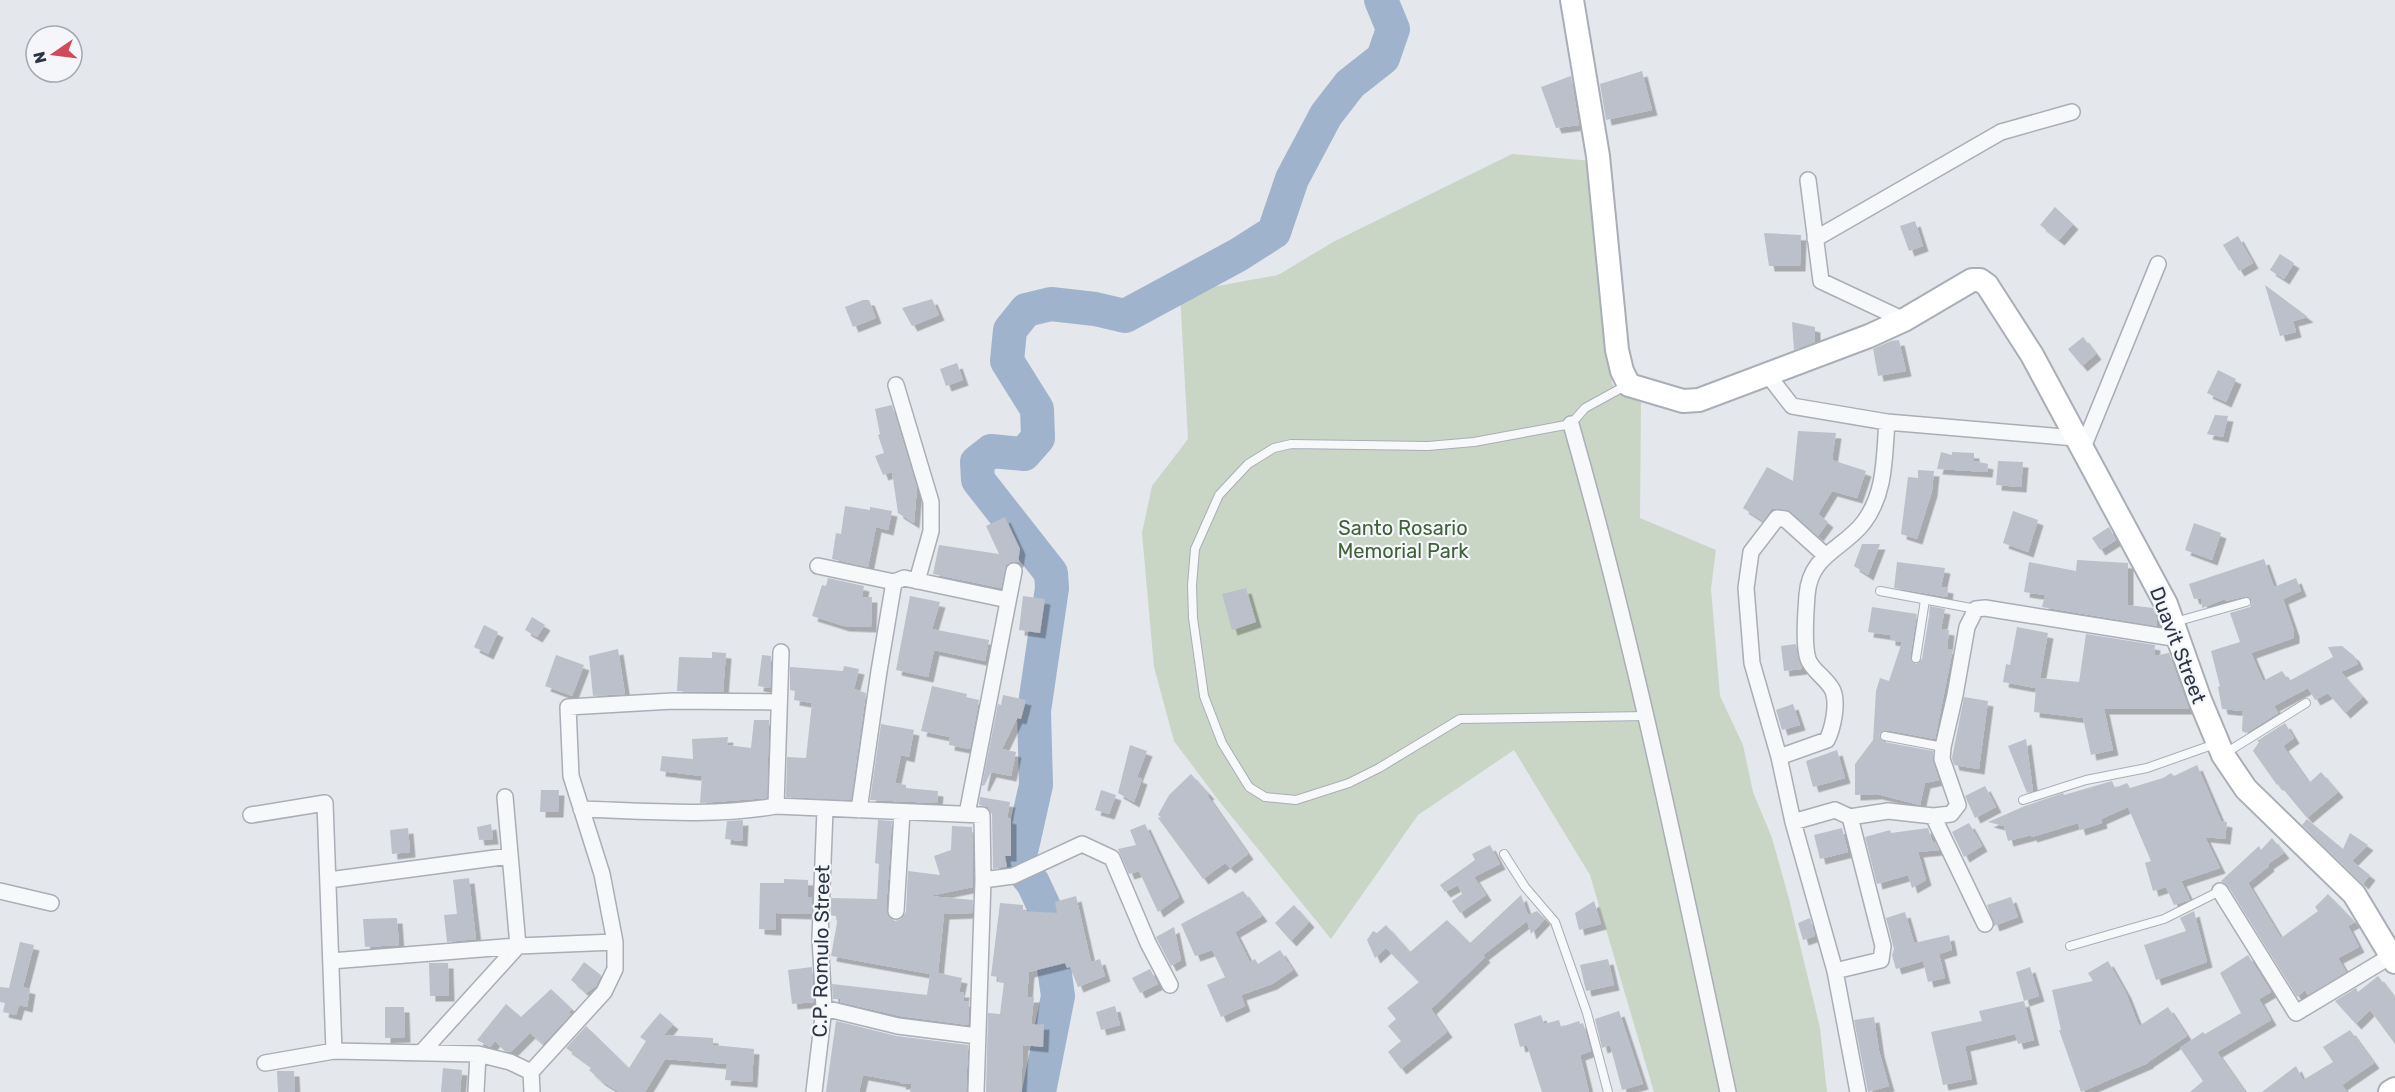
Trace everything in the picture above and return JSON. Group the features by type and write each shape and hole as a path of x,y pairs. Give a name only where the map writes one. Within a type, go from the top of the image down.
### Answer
{"street":[{"path":"1572,0 1598,156 1617,350 1622,371 1629,385 1683,401 1699,400 1869,336 1904,320"},
{"path":"1815,239 2001,132 2072,112"},
{"path":"1808,180 1821,282 1904,320"},
{"path":"1768,375 1792,406 1887,422 2079,444 2158,264"},
{"name":"Duavit Street","path":"1904,320 1972,280 1980,280 1987,285 2032,355 2146,566 2177,631 2220,749 2246,789 2354,894 2393,959"},
{"path":"896,385 931,502 931,531 917,581"},
{"path":"1779,757 1827,740 1833,727 1833,691 1808,659 1807,592 1813,572 1825,555 1864,523 1881,489 1887,422"},
{"path":"1571,424 1606,544 1647,716 1728,1092"},
{"path":"1825,555 1785,519 1777,518 1751,552 1746,588 1752,663 1835,971 1858,1092"},
{"path":"818,566 894,582 904,578 1008,600"},
{"path":"967,814 1014,571"},
{"path":"860,810 894,582"},
{"path":"1793,822 1835,810 1850,817 1888,811 1933,816 1951,814 1958,805 1942,759 1943,747 1956,695 1966,627 1976,609 1985,608 2177,631"},
{"path":"776,806 778,702 782,652"},
{"path":"532,1092 531,1072 604,992 615,969 615,942 602,874 571,776 568,707 673,701 778,702"},
{"path":"421,1053 518,946 505,797"},
{"path":"251,815 325,803 334,1052"},
{"path":"580,809 727,811 757,810 776,806 825,810 982,815 983,880 976,1092"},
{"name":"C.P. Romulo Street","path":"814,1092 824,1008 820,938 825,810"},
{"path":"896,911 902,812"},
{"path":"1933,816 1985,924"},
{"path":"1835,971 1881,960 1883,946 1850,817"},
{"path":"983,880 1013,876 1082,844 1112,858 1148,943 1170,986"},
{"path":"329,880 510,856"},
{"path":"0,891 51,903"},
{"path":"2220,891 2296,1013 2393,959"},
{"path":"331,961 518,946 615,942"},
{"path":"824,1008 898,1026 977,1036"},
{"path":"265,1063 334,1052 478,1054 510,1062 531,1072"},
{"path":"476,1092 478,1054"},
{"path":"2390,1092 2395,1089"}],"lane":[{"path":"1629,385 1585,408 1571,424 1474,442 1428,446 1291,444 1274,448 1248,464 1219,495 1195,549 1192,585 1193,618 1204,696 1222,743 1250,787 1265,797 1296,800 1349,783 1379,768 1460,718 1647,716"},
{"path":"1880,591 1976,609"},
{"path":"1916,658 1925,600"},
{"path":"2177,631 2246,602"},
{"path":"2023,800 2086,780 2147,768 2220,749 2306,704"},
{"path":"1886,736 1943,747"},
{"path":"1504,854 1524,887 1555,922 1587,1013 1608,1092"},
{"path":"2070,946 2164,919 2220,891"}],"green space":[{"name":"Santo Rosario Memorial Park","path":"1512,154 1592,161 1612,384 1622,393 1641,398 1640,518 1716,550 1711,589 1720,696 1743,745 1753,792 1772,838 1789,899 1820,1028 1827,1092 1654,1092 1590,875 1514,750 1418,815 1331,939 1219,801 1174,741 1154,667 1142,533 1152,486 1188,439 1180,293 1278,275 1333,242"}],"building":[{"path":"1642,71 1652,110 1606,120 1600,84"},
{"path":"1571,76 1579,125 1556,128 1541,87"},
{"path":"2055,207 2073,224 2059,240 2040,225"},
{"path":"1915,221 1923,246 1909,251 1900,226"},
{"path":"1764,233 1801,235 1800,266 1769,266"},
{"path":"2238,236 2253,263 2239,271 2223,245"},
{"path":"2280,254 2294,263 2284,279 2270,270"},
{"path":"2265,285 2308,317 2293,321 2296,332 2280,336"},
{"path":"932,299 939,315 912,326 902,308"},
{"path":"869,300 876,318 853,327 845,307"},
{"path":"1792,322 1815,327 1815,342 1794,350"},
{"path":"2083,337 2096,354 2082,366 2068,349"},
{"path":"1899,340 1906,371 1878,376 1873,349"},
{"path":"957,363 963,380 946,386 940,369"},
{"path":"2218,370 2236,379 2226,402 2207,393"},
{"path":"892,405 917,488 914,523 898,513 892,472 883,475 875,456 884,453 878,435 880,434 875,409"},
{"path":"2215,415 2228,416 2223,437 2207,434"},
{"path":"1798,431 1836,433 1832,460 1866,471 1857,498 1832,491 1818,514 1828,522 1818,536 1787,510 1772,508 1763,521 1743,508 1767,467 1793,481"},
{"path":"1941,452 1952,455 1952,452 1974,453 1974,461 1988,464 1987,472 1937,469"},
{"path":"1998,461 2023,462 2021,487 1996,485"},
{"path":"1918,470 1934,471 1932,491 1917,539 1901,534 1908,477 1918,478"},
{"path":"845,506 892,511 888,530 876,527 868,567 832,559 836,533 841,534"},
{"path":"2013,511 2038,520 2028,552 2003,543"},
{"path":"1005,517 1020,549 1018,562 1006,565 1001,588 933,574 939,545 999,554 986,526"},
{"path":"2194,523 2221,533 2212,560 2185,550"},
{"path":"2109,527 2116,540 2100,550 2092,538"},
{"path":"1862,544 1880,544 1868,575 1854,566"},
{"path":"2264,559 2274,587 2296,578 2301,591 2283,599 2294,631 2294,638 2251,653 2263,681 2282,671 2289,681 2333,657 2328,647 2342,646 2354,656 2358,664 2341,672 2363,697 2345,713 2328,693 2315,700 2308,688 2274,706 2278,713 2246,733 2242,731 2243,711 2222,709 2218,687 2220,686 2211,651 2240,642 2230,613 2250,607 2252,600 2247,596 2226,601 2225,599 2202,608 2201,598 2194,599 2189,584"},
{"path":"2077,560 2128,563 2128,605 2153,608 2157,626 2042,607 2045,595 2024,592 2029,562 2076,571"},
{"path":"1897,562 1945,568 1941,587 1948,588 1947,597 1894,588"},
{"path":"828,578 864,586 862,597 872,597 871,627 844,626 812,616 822,585 826,586"},
{"path":"1246,588 1256,622 1232,630 1222,594"},
{"path":"910,596 940,602 932,629 989,640 985,661 934,650 928,677 896,670"},
{"path":"1023,596 1045,599 1040,633 1019,630"},
{"path":"1930,606 1945,609 1941,629 1949,630 1947,649 1953,649 1935,739 1886,730 1879,735 1884,742 1933,751 1933,762 1939,780 1925,783 1920,805 1877,794 1855,795 1855,764 1873,740 1876,691 1880,678 1889,681 1902,642 1890,640 1890,635 1868,632 1872,607 1917,614 1910,658 1916,664 1922,659 1929,616 1931,617 1929,615"},
{"path":"532,617 545,625 537,637 525,630"},
{"path":"484,625 498,632 488,654 474,647"},
{"path":"2017,627 2048,633 2040,678 2079,682 2086,634 2155,645 2154,656 2169,653 2189,709 2104,709 2113,750 2091,755 2083,718 2034,712 2036,688 2003,682 2006,664 2010,665"},
{"path":"1796,644 1802,669 1784,671 1781,646"},
{"path":"618,649 625,694 593,696 589,656"},
{"path":"712,652 726,653 723,692 677,691 679,657 712,658"},
{"path":"556,655 584,665 572,696 545,686"},
{"path":"762,655 771,656 770,688 758,686"},
{"path":"844,666 859,669 854,689 866,693 851,800 786,797 787,757 806,758 812,703 794,700 795,691 790,690 790,667 843,671"},
{"path":"932,686 967,694 966,697 979,700 970,749 949,745 950,737 921,731"},
{"path":"1003,695 1026,700 1021,719 1017,718 1002,749 1016,752 1011,776 991,772 984,786 982,785 998,704 1001,705"},
{"path":"1964,697 1988,701 1979,769 1954,765 1952,758"},
{"path":"1793,704 1800,725 1782,730 1776,710"},
{"path":"754,720 769,720 767,798 700,803 702,776 660,771 662,756 693,759 692,739 728,737 727,745 751,748"},
{"path":"2285,723 2294,738 2283,746 2309,783 2321,772 2338,792 2307,818 2279,784 2277,785 2253,751 2259,742 2257,741"},
{"path":"881,724 914,730 909,757 901,755 895,783 906,785 906,788 938,791 937,803 870,800"},
{"path":"2026,739 2033,791 2027,793 2008,746"},
{"path":"1130,745 1147,751 1137,777 1142,779 1134,802 1118,793"},
{"path":"1837,750 1845,778 1813,787 1806,761"},
{"path":"2197,765 2221,821 2227,822 2225,839 2205,837 2220,868 2181,881 2190,900 2174,905 2166,887 2153,891 2145,863 2151,861 2128,807 2101,819 2102,823 2080,830 2078,823 2032,837 2031,835 2008,841 2004,826 1988,822 2063,793 2064,795 2112,781 2115,788 2127,783 2130,788 2163,778 2171,773 2174,776"},
{"path":"1191,774 1209,794 1207,795 1248,854 1230,868 1225,863 1203,879 1158,818 1161,817 1158,815 1169,795"},
{"path":"1985,786 1996,807 1975,818 1965,796"},
{"path":"541,790 559,790 558,812 540,812"},
{"path":"1101,790 1116,795 1109,814 1095,810"},
{"path":"980,797 1010,802 1007,818 1011,819 1011,856 1005,856 1007,867 993,869 992,814 988,807 979,805"},
{"path":"2307,819 2343,849 2350,833 2368,845 2352,861 2370,875 2363,884 2302,825"},
{"path":"743,820 742,841 725,839 727,821"},
{"path":"878,820 892,821 886,910 888,916 895,921 901,919 906,912 908,871 940,875 934,856 951,850 952,826 972,827 973,887 929,896 973,900 972,913 944,914 938,973 962,978 959,992 964,992 963,1001 969,1002 968,1025 900,1016 840,1002 841,999 833,999 832,984 927,995 930,974 831,956 838,917 831,915 831,898 877,899 879,864 875,863"},
{"path":"1969,823 1982,846 1964,857 1952,832"},
{"path":"491,824 493,839 479,840 477,827"},
{"path":"1145,824 1179,897 1158,912 1139,871 1129,874 1118,849 1136,845 1130,830"},
{"path":"408,828 410,852 392,854 390,830"},
{"path":"1842,828 1848,852 1820,859 1814,835"},
{"path":"1928,828 1933,843 1935,842 1939,850 1918,852 1926,880 1912,888 1908,875 1877,884 1865,837 1890,830 1891,833"},
{"path":"2272,838 2284,853 2248,883 2281,938 2318,911 2315,907 2328,894 2355,922 2348,926 2359,947 2338,958 2346,972 2308,995 2305,990 2297,997 2228,886 2221,881 2259,846 2261,850"},
{"path":"1490,845 1500,864 1474,877 1486,895 1460,913 1452,901 1462,894 1458,885 1445,892 1440,885 1475,860 1472,854"},
{"path":"469,878 476,939 447,942 444,915 457,914 453,880"},
{"path":"784,879 808,880 808,897 812,897 811,914 776,913 776,930 759,929 760,883 784,883"},
{"path":"1243,891 1262,916 1235,932 1250,962 1255,959 1258,964 1280,950 1293,970 1272,984 1241,995 1245,1006 1221,1017 1207,985 1225,977 1212,950 1195,956 1181,924"},
{"path":"1521,895 1528,915 1537,911 1545,919 1531,934 1527,921 1483,955 1485,957 1431,1009 1447,1032 1401,1069 1388,1052 1401,1041 1388,1026 1396,1019 1387,1008 1419,982 1386,948 1375,958 1367,940 1373,931 1377,933 1386,925 1410,952 1447,920 1470,943"},
{"path":"1076,896 1091,962 1100,959 1105,976 1078,987 1070,967 1067,968 1065,963 1029,972 1027,997 1034,997 1031,1025 1044,1024 1043,1047 1023,1045 1021,1092 986,1092 988,1013 1000,1014 1004,983 998,982 999,977 991,976 1000,903 1023,905 1023,911 1057,913 1055,902"},
{"path":"2011,897 2018,917 1994,926 1987,905"},
{"path":"1594,901 1601,924 1579,930 1575,913"},
{"path":"1294,905 1309,922 1291,941 1275,923"},
{"path":"2194,911 2207,962 2156,980 2144,945 2186,931 2180,918"},
{"path":"1905,912 1914,943 1949,935 1952,950 1939,954 1945,978 1928,982 1923,961 1896,969 1892,955 1894,949 1886,918"},
{"path":"397,918 399,945 365,947 363,919"},
{"path":"1810,918 1815,936 1803,940 1798,923"},
{"path":"1174,927 1181,960 1171,966 1156,937"},
{"path":"20,942 34,945 23,987 30,989 27,1007 19,1005 16,1015 3,1012 5,1003 0,1002 0,987 9,988"},
{"path":"2248,955 2271,992 2259,999 2271,1020 2217,1052 2245,1092 2190,1092 2203,1081 2180,1048 2203,1032 2205,1034 2241,1013 2220,973"},
{"path":"1608,959 1614,985 1586,991 1580,965"},
{"path":"2108,961 2126,993 2139,1026 2168,1007 2187,1036 2148,1063 2081,1092 2059,1030 2061,1030 2052,990 2093,981 2088,973"},
{"path":"584,962 601,975 596,986 586,993 571,980"},
{"path":"429,963 448,963 449,996 430,996"},
{"path":"812,967 814,1002 792,1004 788,970"},
{"path":"2030,967 2039,996 2024,1001 2016,972"},
{"path":"1150,969 1158,984 1140,993 1132,978"},
{"path":"2378,976 2395,998 2395,1044 2370,1010 2356,1024 2335,1001 2356,988 2358,992"},
{"path":"551,989 572,1009 569,1012 571,1014 543,1044 530,1033 511,1052 505,1051 495,1041 490,1047 477,1040 506,1004 521,1017"},
{"path":"2024,1001 2034,1040 2018,1044 2015,1034 1965,1046 1972,1079 1943,1085 1931,1032 1982,1021 1979,1011"},
{"path":"1115,1006 1120,1025 1101,1030 1096,1012"},
{"path":"385,1007 404,1007 405,1037 385,1038"},
{"path":"1619,1011 1643,1084 1622,1090 1610,1045 1602,1048 1595,1019"},
{"path":"660,1013 673,1024 664,1035 713,1038 713,1045 754,1049 752,1082 725,1080 727,1064 665,1059 645,1092 619,1092 600,1080 589,1070 592,1067 566,1048 586,1026 629,1068 646,1041 640,1037"},
{"path":"1541,1015 1544,1024 1559,1020 1561,1027 1579,1021 1580,1024 1583,1023 1591,1051 1580,1055 1589,1092 1542,1092 1527,1045 1520,1047 1514,1024"},
{"path":"1874,1017 1879,1051 1889,1086 1868,1092 1854,1020"},
{"path":"836,1021 897,1036 968,1045 966,1092 910,1092 912,1084 900,1084 901,1082 863,1075 859,1092 826,1092"},
{"path":"2350,1030 2374,1063 2342,1085 2347,1092 2262,1092 2296,1066 2303,1080 2333,1062 2323,1047"},
{"path":"443,1068 462,1070 460,1092 441,1092"},
{"path":"277,1071 294,1071 295,1092 278,1092"}],"waterway":[{"path":"1039,1092 1058,996 1046,911 1033,883 1018,865 1036,785 1034,711 1052,588 1051,573 978,480 977,462 991,451 1024,454 1038,438 1037,409 1007,361 1010,330 1026,310 1051,304 1095,309 1125,316 1238,255 1274,232 1292,179 1326,115 1350,84 1383,58 1393,29 1381,0"}]}
